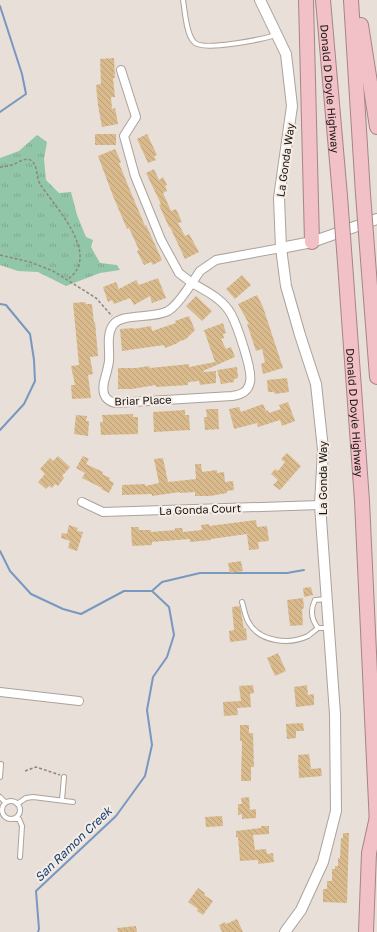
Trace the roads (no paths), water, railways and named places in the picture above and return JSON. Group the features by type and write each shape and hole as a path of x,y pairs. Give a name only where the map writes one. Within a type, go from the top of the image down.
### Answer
{"highway":[{"path":"306,0 312,242"},
{"name":"Donald D Doyle Highway","path":"323,0 340,196 362,501 377,825"},
{"path":"351,0 363,194 377,377"},
{"path":"356,0 377,127"},
{"path":"366,932 369,853 377,817"}],"street":[{"name":"La Gonda Way","path":"260,0 286,54 292,106 279,198 281,248 286,286 316,384 323,449 320,505 335,710 336,810 323,862 303,910 284,932"},
{"path":"122,70 136,117 124,136 136,176 161,240 179,273 192,283 200,271 216,260 312,242 377,219"},
{"name":"Briar Place","path":"192,283 220,301 231,313 242,343 251,375 250,383 247,389 240,395 115,403 108,401 104,396 103,387 109,361 109,335 113,325 121,319 158,315 168,310 178,302 192,283"},
{"name":"La Gonda Court","path":"82,502 103,512 320,505"},
{"path":"0,692 80,701"}],"lane":[{"path":"183,0 190,35 192,41 196,44 203,46 229,44 258,40 277,35"},
{"path":"318,628 313,621 312,606 315,600 327,599"},
{"path":"242,602 248,622 267,638 285,642 307,636 318,628 329,628"},
{"path":"0,777 1,764"},
{"path":"62,800 64,777"},
{"path":"0,797 5,802"},
{"path":"17,804 26,798 33,797 73,802"},
{"path":"5,802 11,801 19,806 20,812 15,819"},
{"path":"5,802 1,810 5,818"},
{"path":"0,820 5,818 10,820 19,819 22,826 20,856"}],"waterway":[{"name":"San Ramon Creek","path":"0,6 22,74 26,94 0,112"},
{"name":"San Ramon Creek","path":"0,304 6,305 30,334 34,360 35,381 24,404 0,430"},
{"name":"San Ramon Creek","path":"0,551 10,571 31,594 63,609 81,614 124,591 152,591 169,607 174,635 167,657 153,677 147,710 152,745 145,776 116,816 36,891 38,932"},
{"path":"152,591 162,582 200,573 287,573 304,570"}]}
